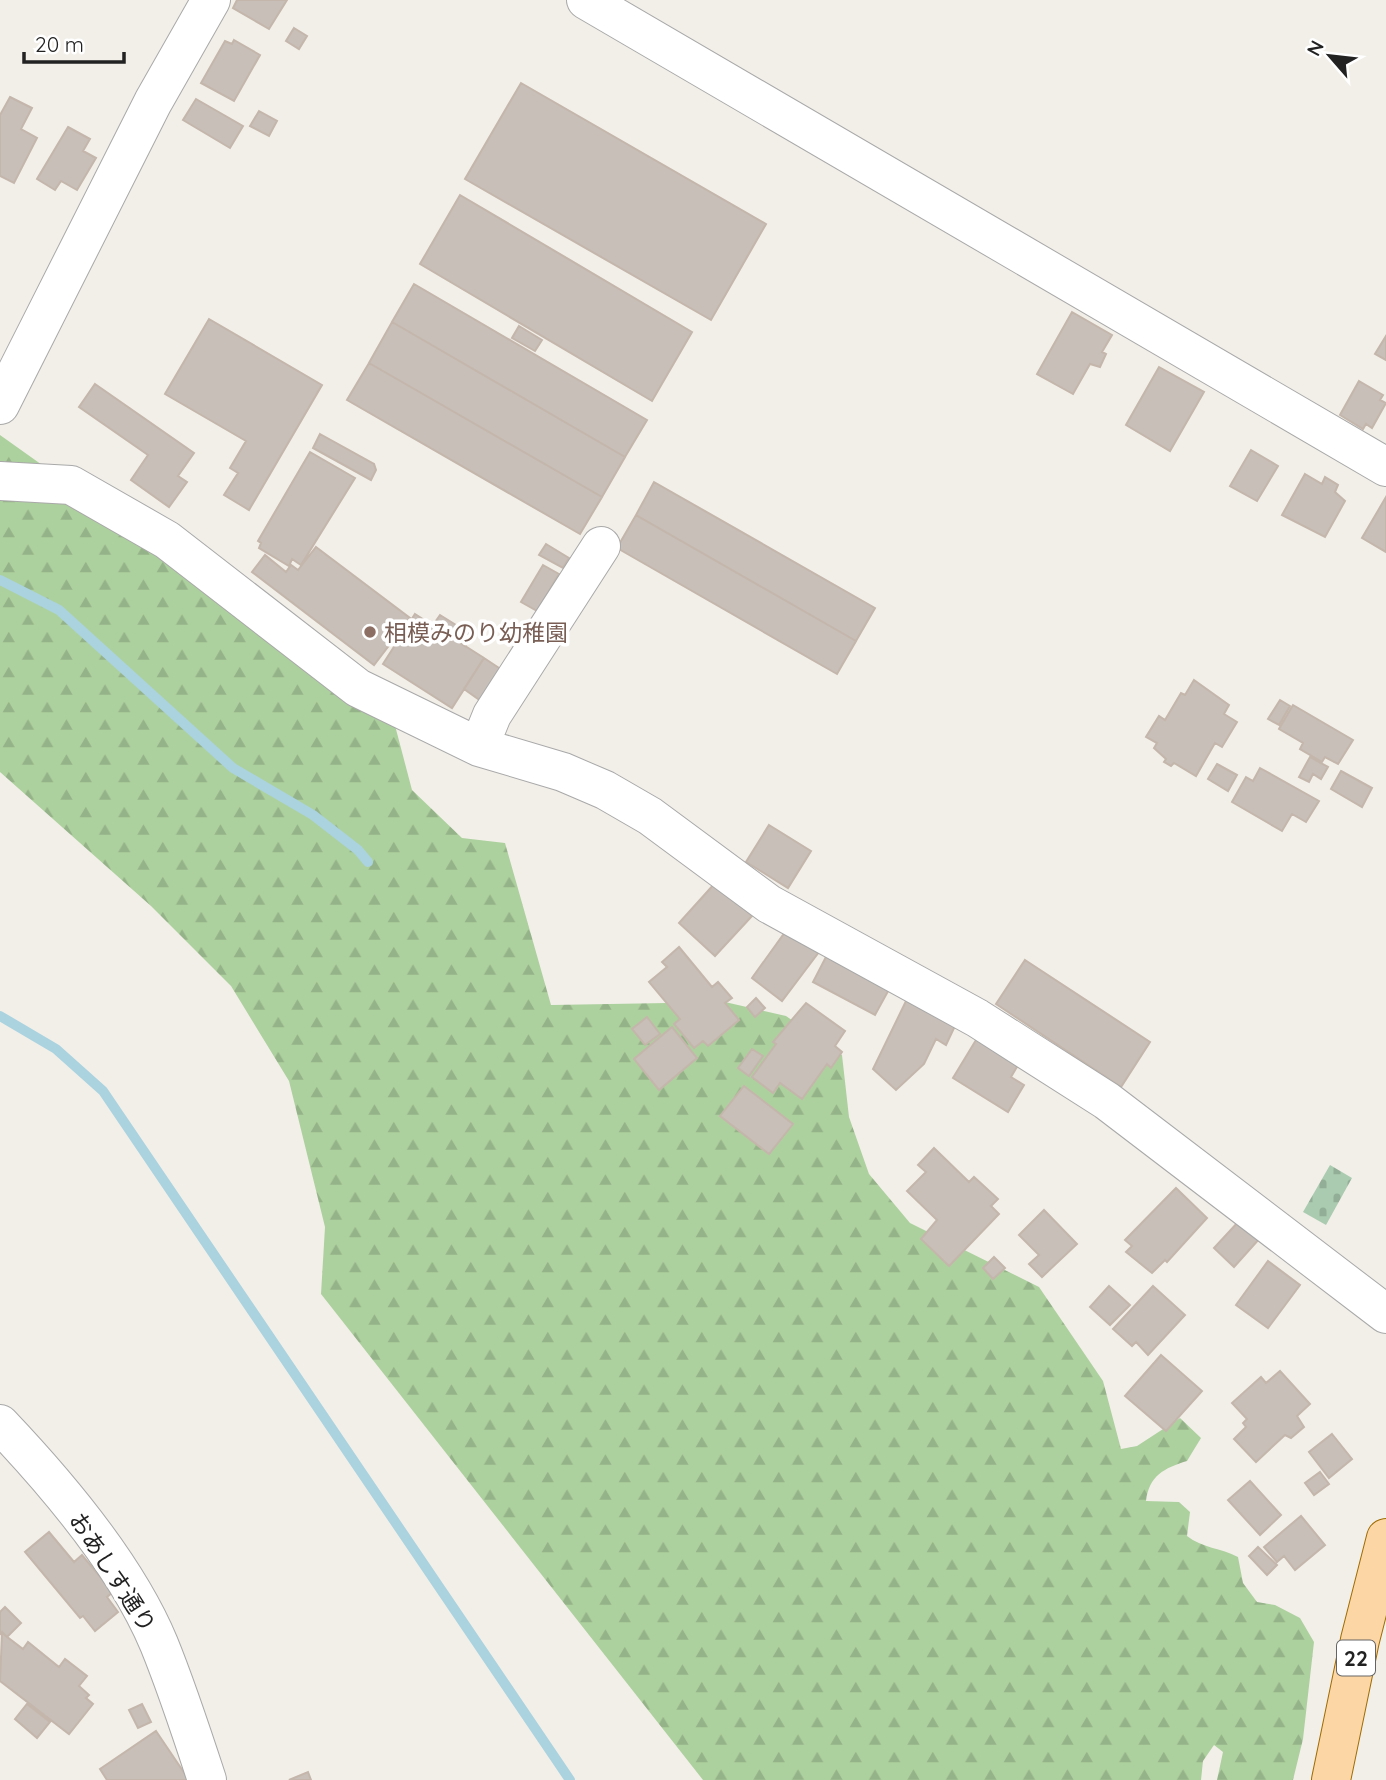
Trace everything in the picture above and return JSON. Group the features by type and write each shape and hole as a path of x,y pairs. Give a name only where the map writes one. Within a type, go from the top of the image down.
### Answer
{"main road":[{"name":"22","path":"1331,1780 1360,1640 1386,1538"}],"street":[{"path":"0,405 153,102 211,0"},
{"path":"586,0 1386,467"},
{"path":"0,481 71,485 167,540 358,688 479,747 563,772 605,790 650,816 769,904 977,1018 1107,1101 1386,1314"},
{"path":"479,747 492,715 601,546"},
{"name":"おあしす通り","path":"0,1424 49,1476 125,1582 158,1642 206,1780"}],"green space":[{"path":"0,435 392,714 412,790 462,838 505,843 551,1005 725,1002 786,1016 842,1055 849,1117 869,1174 910,1223 1039,1287 1103,1381 1121,1449 1137,1446 1180,1418 1201,1438 1187,1461 1165,1470 1154,1479 1146,1501 1179,1502 1190,1512 1187,1536 1238,1557 1243,1583 1257,1602 1275,1605 1300,1618 1314,1642 1303,1739 1293,1780 1217,1780 1223,1752 1214,1745 1203,1761 1201,1780 703,1780 321,1294 325,1227 289,1081 231,986 151,906 0,772"},
{"path":"1330,1165 1352,1178 1326,1225 1303,1212"}],"building":[{"path":"237,0 287,0 269,29 233,8"},
{"path":"294,28 307,36 299,49 286,41"},
{"path":"234,40 260,55 234,101 201,83 225,41 232,44"},
{"path":"521,83 766,224 711,320 465,179"},
{"path":"10,97 32,108 21,129 37,138 14,183 0,176 0,115"},
{"path":"196,99 243,126 230,148 183,120"},
{"path":"259,111 277,121 269,136 250,126"},
{"path":"68,127 90,139 83,151 96,158 77,190 61,181 55,190 37,179"},
{"path":"460,195 692,332 652,401 420,264"},
{"path":"414,284 647,420 625,457 392,322"},
{"path":"1072,312 1112,335 1102,352 1106,354 1100,367 1090,364 1073,394 1037,374"},
{"path":"209,319 322,385 249,510 224,495 238,473 230,468 246,441 165,394"},
{"path":"392,322 625,457 602,497 369,363"},
{"path":"519,326 542,340 535,351 512,338"},
{"path":"1386,336 1386,360 1375,354"},
{"path":"369,363 602,497 580,534 347,400"},
{"path":"1159,367 1204,392 1170,451 1126,425"},
{"path":"1359,381 1383,395 1380,400 1386,403 1372,428 1366,424 1363,429 1340,415"},
{"path":"95,384 194,453 178,476 187,482 169,507 131,480 148,455 79,407"},
{"path":"320,434 374,464 376,470 371,480 313,448"},
{"path":"1251,450 1278,466 1257,501 1230,486"},
{"path":"310,452 355,478 301,565 292,559 289,566 259,548 261,543 258,541"},
{"path":"1305,474 1322,484 1325,477 1338,485 1335,492 1345,501 1325,537 1282,515"},
{"path":"654,482 875,608 856,641 636,515"},
{"path":"1386,497 1386,552 1362,538"},
{"path":"636,515 856,641 837,674 617,548"},
{"path":"546,544 569,558 563,568 539,555"},
{"path":"316,547 410,618 374,665 252,572 265,555 286,572 291,565 298,570"},
{"path":"543,565 559,574 537,611 521,602"},
{"path":"415,614 484,658 452,708 383,664"},
{"path":"440,615 472,635 465,646 433,625"},
{"path":"484,658 502,670 481,701 464,689"},
{"path":"1194,680 1229,705 1224,714 1237,722 1222,747 1215,743 1196,776 1174,763 1171,766 1164,762 1166,759 1154,748 1157,743 1146,737 1159,716 1165,720 1181,693 1185,695"},
{"path":"1280,700 1290,706 1279,725 1268,719"},
{"path":"1293,705 1353,740 1338,764 1325,757 1322,762 1300,749 1303,743 1279,729"},
{"path":"1310,757 1328,767 1321,779 1313,774 1309,782 1299,777"},
{"path":"1217,764 1237,775 1228,791 1208,779"},
{"path":"1260,768 1319,801 1306,822 1292,814 1282,831 1232,802 1246,777 1253,781"},
{"path":"1341,771 1372,788 1362,807 1331,789"},
{"path":"769,825 811,851 788,888 746,862"},
{"path":"716,882 752,916 715,956 679,923"},
{"path":"788,928 819,952 782,1001 752,978"},
{"path":"679,947 712,987 718,982 732,998 725,1003 739,1020 708,1046 703,1041 694,1048 674,1024 680,1019 649,982 667,967 662,962"},
{"path":"829,951 892,984 875,1015 813,982"},
{"path":"1025,960 1150,1042 1121,1087 996,1004"},
{"path":"908,997 955,1026 946,1045 936,1039 924,1064 896,1090 873,1069"},
{"path":"756,998 765,1008 755,1017 747,1007"},
{"path":"806,1003 845,1031 835,1046 842,1052 831,1068 827,1064 802,1099 780,1083 773,1093 752,1077 776,1044 773,1042"},
{"path":"647,1017 660,1034 645,1045 632,1029"},
{"path":"672,1027 697,1058 659,1090 634,1059"},
{"path":"979,1035 1021,1060 1011,1077 1024,1085 1008,1112 953,1078"},
{"path":"752,1049 763,1056 749,1076 738,1068"},
{"path":"744,1086 793,1124 769,1154 720,1116"},
{"path":"934,1148 969,1182 974,1177 998,1199 991,1206 999,1214 949,1266 921,1239 937,1220 907,1191 926,1172 918,1165"},
{"path":"1176,1188 1207,1218 1167,1262 1165,1260 1152,1273 1126,1252 1132,1246 1125,1240"},
{"path":"1044,1210 1077,1244 1042,1277 1029,1264 1039,1255 1019,1235"},
{"path":"1240,1220 1260,1238 1234,1267 1214,1248"},
{"path":"994,1257 1005,1268 993,1279 983,1268"},
{"path":"1268,1261 1300,1285 1268,1328 1236,1305"},
{"path":"1109,1286 1130,1305 1110,1325 1090,1307"},
{"path":"1153,1286 1185,1315 1148,1355 1136,1342 1132,1346 1113,1329"},
{"path":"1161,1355 1202,1391 1166,1431 1125,1396"},
{"path":"1280,1371 1310,1404 1297,1416 1304,1427 1291,1438 1285,1435 1256,1462 1234,1439 1246,1427 1243,1423 1247,1419 1232,1403 1261,1377 1266,1383"},
{"path":"1332,1434 1352,1459 1329,1478 1309,1452"},
{"path":"1320,1472 1329,1484 1314,1495 1305,1483"},
{"path":"1250,1481 1281,1515 1260,1535 1228,1500"},
{"path":"1301,1516 1325,1545 1295,1570 1284,1556 1277,1562 1264,1547"},
{"path":"49,1532 74,1562 82,1555 113,1592 107,1597 118,1612 95,1631 83,1616 80,1618 25,1552"},
{"path":"1258,1547 1277,1565 1267,1575 1249,1556"},
{"path":"5,1607 21,1623 7,1637 2,1632 0,1634 0,1612"},
{"path":"2,1633 23,1649 28,1642 59,1667 65,1659 87,1676 79,1686 89,1695 86,1698 93,1704 69,1734 0,1681"},
{"path":"27,1704 50,1722 37,1738 15,1719"},
{"path":"142,1704 151,1722 138,1728 129,1710"},
{"path":"156,1731 189,1780 107,1780 100,1769"},
{"path":"308,1772 311,1780 289,1780"}],"waterway":[{"path":"0,580 59,610 233,768 313,815 358,850 368,862"},
{"path":"0,1016 56,1049 103,1091 570,1780"}],"place":[{"name":"相模みのり幼稚園","path":"370,632"}]}
